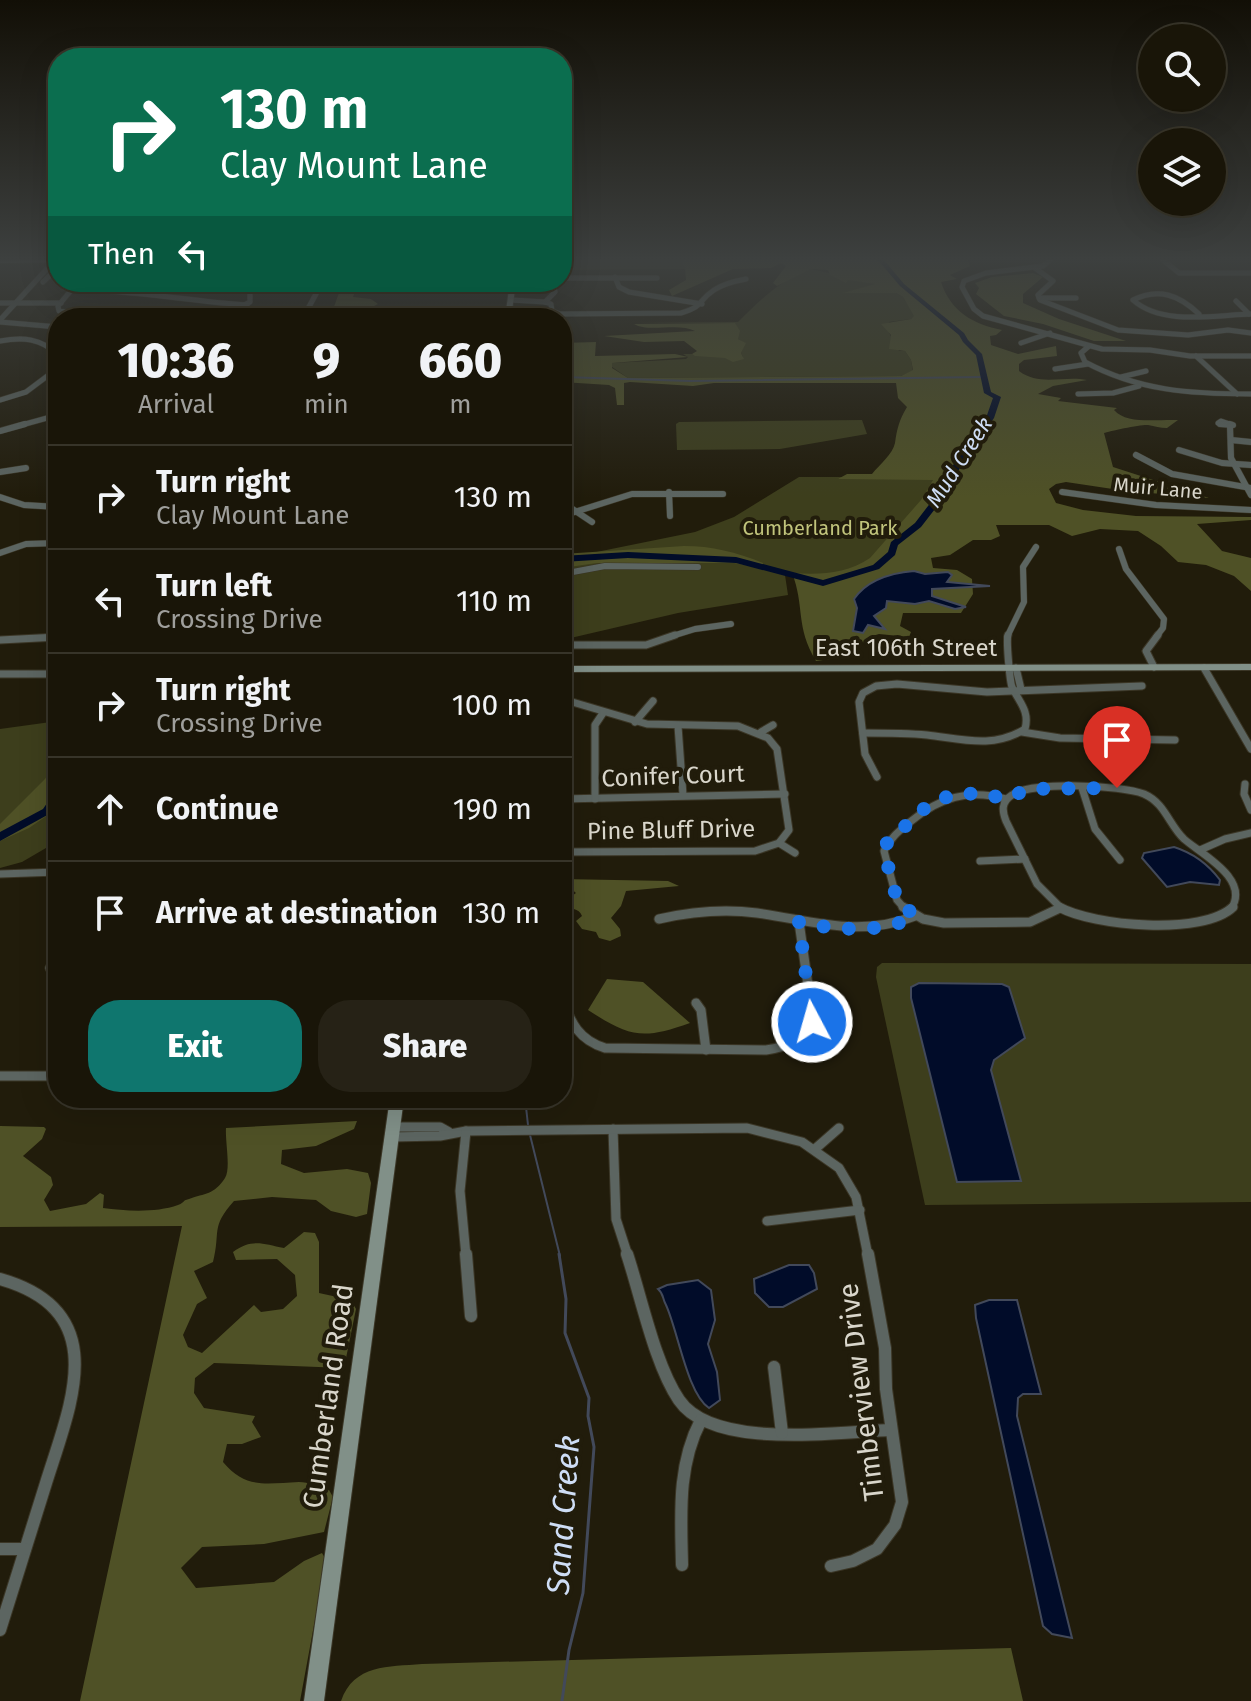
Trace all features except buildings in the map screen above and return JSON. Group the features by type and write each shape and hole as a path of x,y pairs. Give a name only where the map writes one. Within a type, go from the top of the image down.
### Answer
{"main road":[{"name":"East 106th Street","path":"572,669 1251,667"},
{"name":"Cumberland Road","path":"314,1701 396,1108"}],"street":[{"path":"1021,343 1032,339"},
{"path":"1070,339 1089,346 1196,356 1251,356"},
{"path":"0,341 39,340 48,344"},
{"path":"1089,346 1081,353 1089,364 1140,386 1170,393 1251,394"},
{"path":"1196,356 1205,366 1222,376 1237,394"},
{"path":"1055,369 1089,364"},
{"path":"1120,378 1146,371"},
{"path":"0,400 26,392 48,376"},
{"path":"1078,394 1113,393 1140,386"},
{"path":"0,431 48,418"},
{"path":"1230,426 1234,465 1251,495"},
{"path":"1231,440 1251,442"},
{"path":"1179,450 1234,465 1251,465"},
{"path":"1136,455 1179,476 1248,488"},
{"path":"0,472 26,468"},
{"path":"669,492 670,516"},
{"path":"572,513 626,495 669,492 723,494"},
{"name":"Muir Lane","path":"1062,492 1156,505 1251,510"},
{"path":"0,497 24,505 48,506"},
{"path":"572,508 592,522"},
{"path":"0,553 26,544 48,543"},
{"path":"1022,732 1028,718 1017,692 1011,686 1013,668 1005,643 1023,609 1026,588 1023,567 1036,547"},
{"path":"1119,549 1135,582 1164,619 1163,628 1146,651 1154,667"},
{"path":"572,572 605,566 698,567"},
{"path":"572,645 646,645 695,629 731,624"},
{"path":"0,640 48,638"},
{"path":"1204,668 1251,749"},
{"path":"0,674 48,674"},
{"path":"877,777 867,761 859,698 876,686 897,684 1017,692 1142,686"},
{"path":"635,722 653,701"},
{"path":"572,702 635,722 731,726 761,732 773,725"},
{"path":"595,799 595,725 603,713"},
{"path":"678,726 683,795"},
{"name":"Pine Bluff Drive","path":"572,852 755,851 779,843 789,830 785,794 777,749 771,739 761,732"},
{"path":"863,733 922,735 982,743 1006,740 1022,732 1056,740 1131,735 1175,740"},
{"path":"1245,784 1246,800 1251,810"},
{"path":"1082,788 1095,829 1120,860"},
{"path":"1006,799 1002,811 1040,889 1060,908 1084,917 1117,922 1198,921 1226,914 1238,901 1238,883 1225,867 1181,836 1166,810 1150,796 1125,789 1028,789 1006,799 973,793 941,798 927,806 887,843 884,854 895,896 915,916 944,923 1021,922 1041,919 1060,908"},
{"name":"Conifer Court","path":"572,799 785,794"},
{"path":"1200,850 1225,839 1251,833"},
{"name":"Pine Bluff Drive","path":"779,843 795,853"},
{"path":"980,861 1025,859"},
{"path":"0,874 48,872"},
{"path":"659,919 685,913 745,913 829,927 889,926 915,916"},
{"path":"572,1026 593,1045 619,1050 776,1049 788,1046 805,1034 813,1017 799,922"},
{"path":"696,1003 701,1010 706,1050"},
{"path":"0,1076 48,1076"},
{"path":"393,1132 440,1136 466,1131 747,1128 778,1134 815,1149 839,1128"},
{"path":"613,1129 616,1219 667,1378 680,1402 701,1420 731,1432 891,1430"},
{"path":"466,1131 460,1191 471,1316"},
{"name":"Timberview Drive","path":"815,1149 846,1176 860,1210 885,1348 886,1389 902,1502 895,1525 877,1549 853,1561 831,1566"},
{"path":"767,1221 860,1210"},
{"path":"0,1279 23,1285 63,1320 75,1349 77,1371 73,1393 0,1630"},
{"path":"774,1367 782,1433"},
{"path":"682,1565 685,1454 701,1420"},
{"path":"0,1549 25,1549"}],"green space":[{"path":"627,339 739,339 746,343 741,353 744,359 733,362 725,358 695,356 692,354 697,351 684,341"},
{"path":"739,339 893,339 899,351 905,351 911,360 913,371 901,376 628,378 612,367 612,363 688,357 683,354 743,357 741,353 745,343"},
{"path":"890,339 990,339 991,345 1018,354 1056,346 1057,356 1024,360 1019,364 1019,371 1044,380 1087,380 1053,386 1038,394 1061,398 1058,401 1117,408 1114,410 1127,418 1178,420 1167,428 1145,425 1104,433 1113,467 1209,498 1066,482 1049,489 1056,503 1083,510 1136,516 1251,517 1251,520 1197,524 1222,551 1251,558 1251,591 1234,576 1206,565 1178,562 1138,531 1100,529 1072,536 1049,525 996,525 1000,536 991,540 973,540 950,555 931,558 933,568 957,570 972,579 973,594 961,613 903,613 900,626 911,632 909,637 879,634 869,637 877,644 844,642 828,652 830,659 816,661 805,637 792,573 832,572 870,558 921,500 933,480 838,479 847,474 872,474 892,451 900,420 907,407 898,398 896,383 714,383 693,386 630,382 624,383 624,405 617,405 615,388 609,385 572,383 572,343 596,342 595,356 675,354 688,357 612,363 612,368 628,378 901,376 913,370 905,351 889,349"},
{"path":"1089,339 1126,341 1094,341"},
{"path":"862,420 867,434 780,449 677,450 676,424 679,422"},
{"name":"Cumberland Park","path":"799,477 946,477 871,567 821,582 785,575 788,595 678,613 572,638 572,557 695,532 734,517"},
{"path":"704,547 763,563 761,568 734,563 597,563 572,567 572,553"},
{"path":"48,722 48,847 22,862 0,868 0,729"},
{"path":"48,775 48,815 29,828 0,841 0,824"},
{"path":"572,879 668,881 679,886 626,891 621,906 611,918 620,929 621,936 610,941 599,938 596,932 582,929 576,921 582,916 572,909 572,896 576,893 572,890"},
{"path":"882,963 1251,964 1251,1202 925,1205 876,977 877,967"},
{"path":"607,979 643,982 690,1023 648,1033 615,1026 588,1010"},
{"path":"357,1121 354,1129 316,1146 282,1150 281,1164 304,1173 347,1169 368,1173 371,1183 367,1214 356,1217 331,1211 316,1200 272,1197 234,1201 219,1224 213,1262 194,1271 207,1298 197,1304 183,1335 188,1347 202,1353 254,1305 261,1312 283,1309 297,1296 295,1275 277,1259 236,1260 233,1252 252,1244 284,1248 304,1232 315,1233 319,1242 319,1293 351,1300 356,1309 344,1368 214,1363 195,1378 194,1393 204,1408 255,1416 252,1422 261,1437 242,1444 227,1444 223,1462 232,1471 258,1483 310,1484 329,1490 333,1497 324,1532 264,1544 202,1547 181,1568 196,1588 274,1582 304,1561 322,1553 326,1560 300,1701 80,1701 182,1226 0,1227 0,1126 46,1129 42,1139 23,1156 51,1177 53,1185 44,1200 50,1211 86,1204 100,1193 104,1195 103,1208 140,1211 178,1205 217,1188 227,1174 226,1128"},
{"path":"1011,1648 1023,1701 341,1701 354,1680 363,1674 422,1664"}],"water":[{"path":"914,571 925,574 948,572 952,575 947,582 990,586 932,589 932,596 966,607 955,609 929,601 915,604 887,601 886,608 874,616 885,629 868,625 863,633 853,631 857,608 854,599 859,592 880,579"},
{"path":"1174,847 1205,864 1220,880 1219,885 1190,882 1167,887 1142,858 1144,853"},
{"path":"919,983 1002,984 1009,987 1025,1038 994,1060 991,1070 1021,1181 957,1182 911,998 911,987"},
{"path":"789,1265 809,1265 817,1289 783,1307 769,1307 755,1293 754,1279"},
{"path":"698,1280 711,1290 715,1320 708,1344 717,1372 720,1400 709,1408 695,1389 658,1289"},
{"path":"989,1300 1017,1300 1041,1394 1023,1394 1018,1398 1017,1416 1072,1638 1052,1634 1043,1626 976,1318 975,1305"}],"waterway":[{"name":"Mud Creek","path":"572,558 628,555 736,560 823,583 876,567 892,553 894,544 918,525 942,494 960,460 990,418 997,397 988,393 979,354 964,339"},
{"path":"572,377 690,381 983,377"},
{"name":"Mud Creek","path":"0,837 48,810"},
{"name":"Sand Creek","path":"526,1108 528,1125"},
{"name":"Sand Creek","path":"530,1135 560,1256"},
{"name":"Sand Creek","path":"559,1254 566,1299 565,1333 589,1398 588,1416 594,1447 583,1593 569,1650 562,1701"}],"route":[{"path":"812,1022 799,922 829,927 889,926 915,916 895,896 884,851 887,843 927,806 941,798 959,794 988,794 1006,799 1028,789 1117,788"}]}
